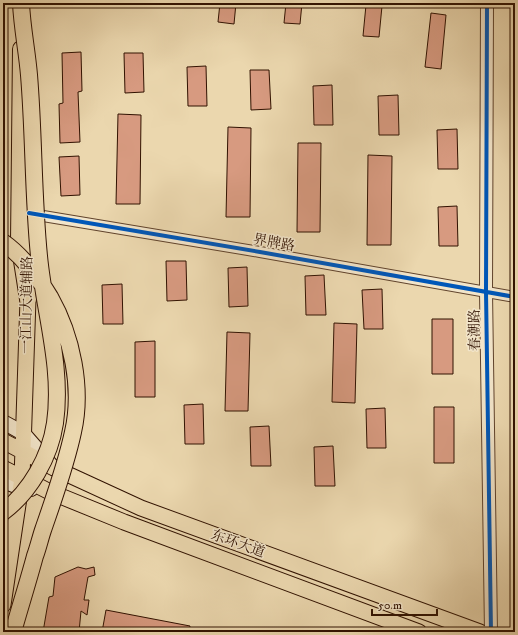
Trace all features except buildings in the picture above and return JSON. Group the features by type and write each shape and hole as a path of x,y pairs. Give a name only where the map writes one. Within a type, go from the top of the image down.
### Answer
{"highway":[{"path":"23,5 19,242 28,299"},
{"path":"3,512 20,497 39,470 50,444 57,410 55,363 39,256 29,74 23,5"},
{"path":"3,242 9,246 35,274 54,305 71,350 77,389 74,430 68,455 42,532 13,632"}],"main road":[{"name":"一江山大道辅路","path":"3,605 21,483 28,299 29,213 23,5"},
{"path":"3,422 23,433 54,468"},
{"name":"东环大道","path":"3,441 54,468 141,508 480,632"},
{"name":"东环大道","path":"3,468 21,483 48,491 124,522 419,632"},
{"path":"3,481 21,483"}],"street":[{"name":"春潮路","path":"487,3 486,292 491,632"},
{"name":"界牌路","path":"29,213 515,297"}],"cycle path":[{"path":"487,3 486,292 491,632"},
{"path":"29,213 515,297"}]}
